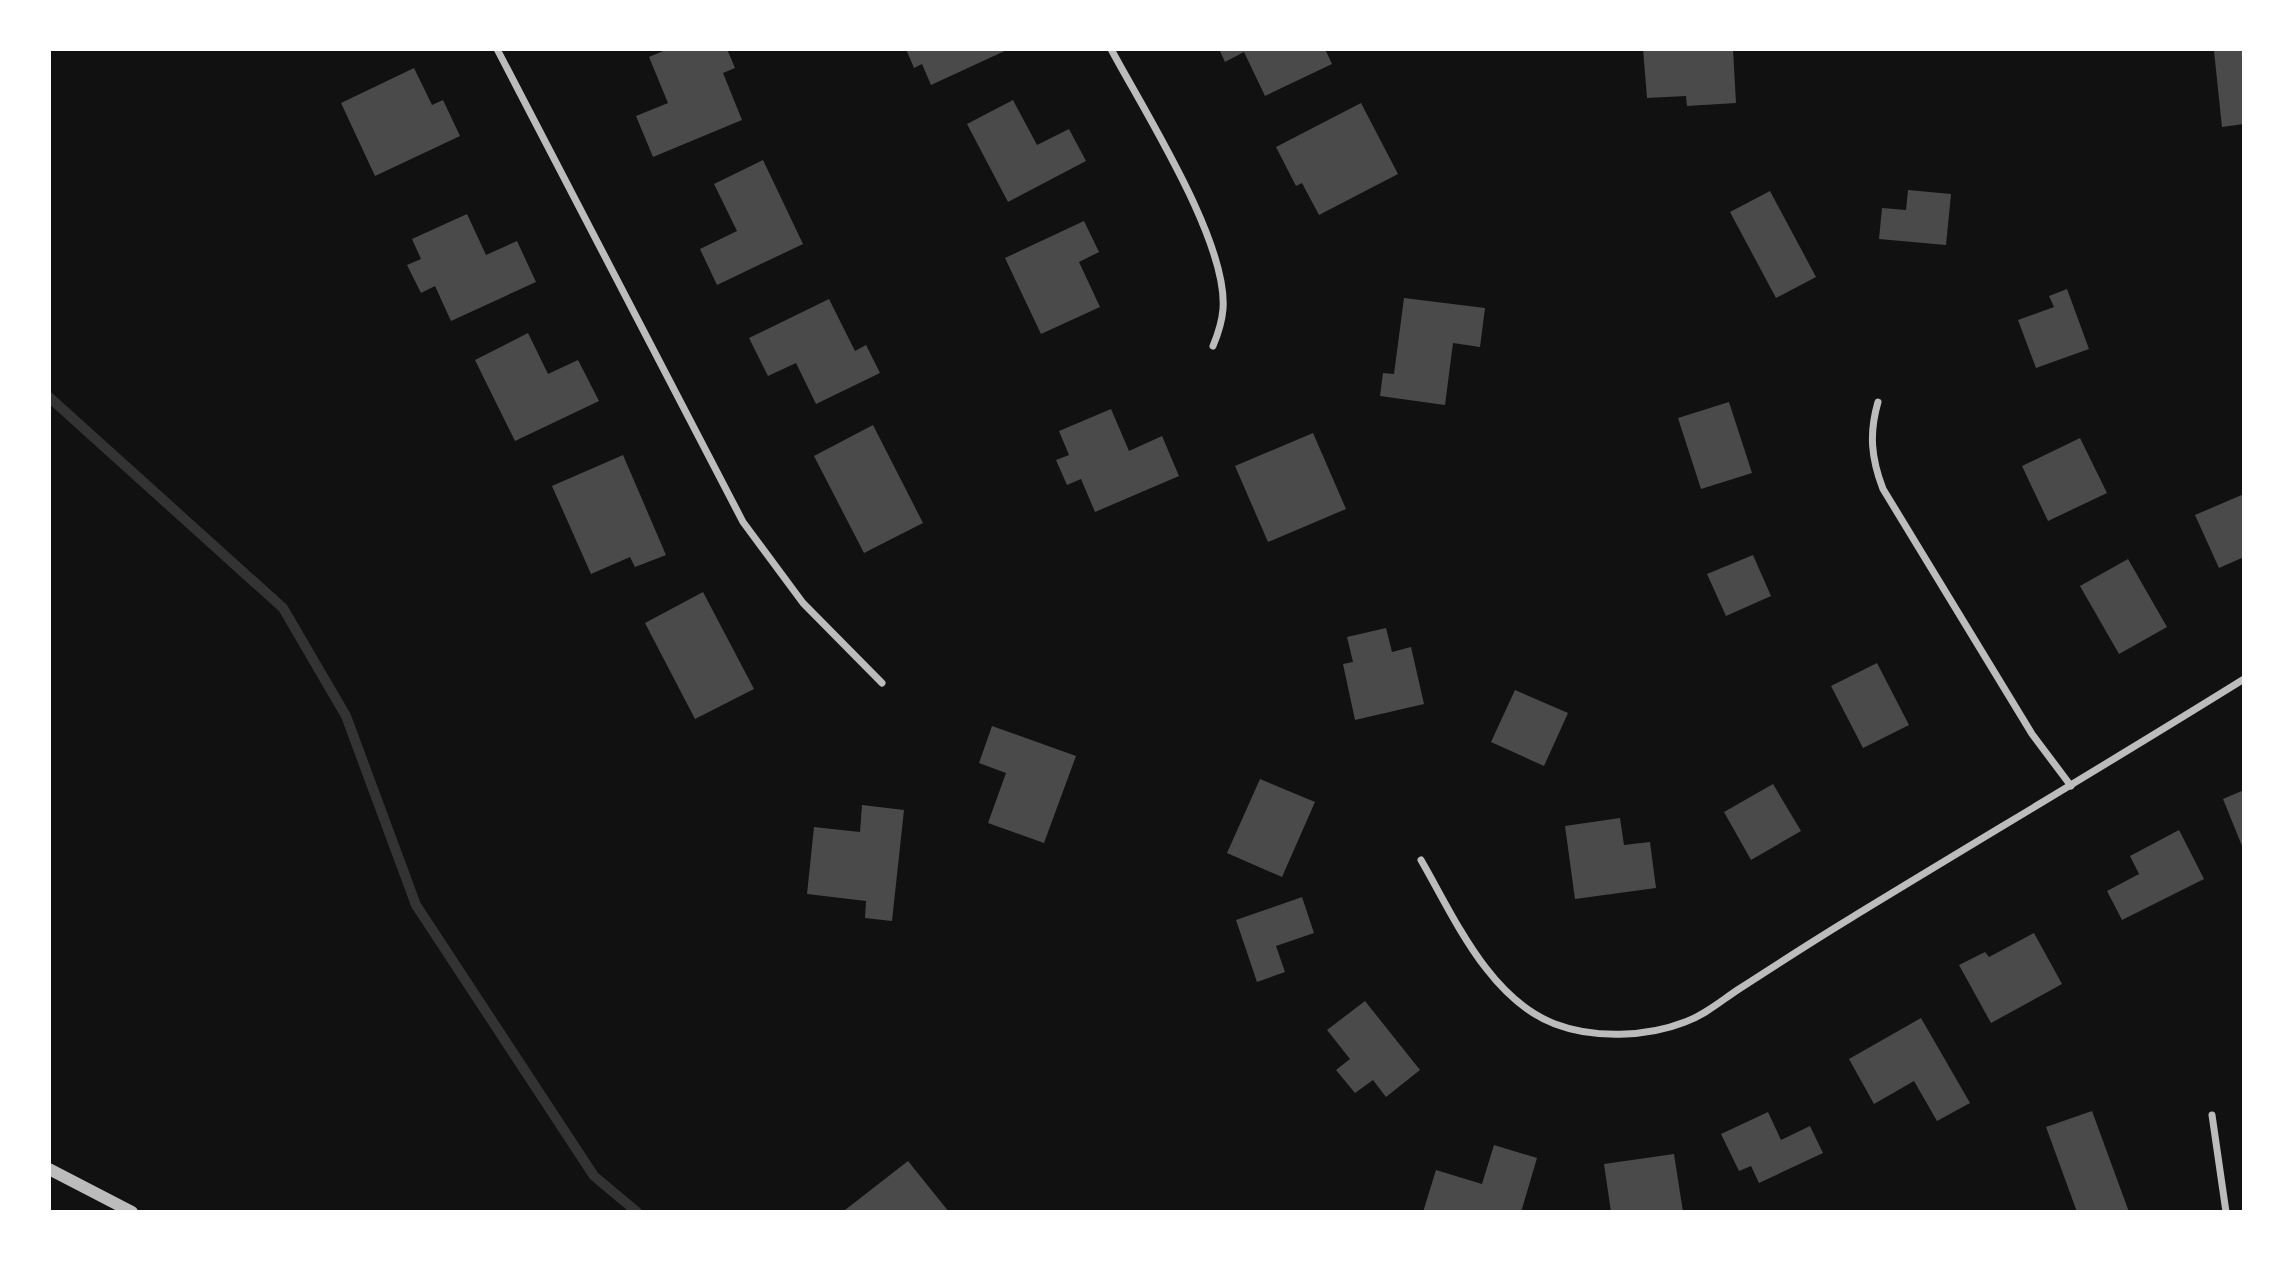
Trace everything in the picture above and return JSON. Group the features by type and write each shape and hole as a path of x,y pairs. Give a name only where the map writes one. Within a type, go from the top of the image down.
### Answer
{"street":[{"path":"497,49 744,522 803,603 882,683"},
{"path":"1111,49 1200,218 1213,251 1223,307 1213,346"},
{"path":"1878,402 1871,444 1874,468 1883,489 2032,734 2071,786"},
{"path":"1420,860 1460,928 1492,974 1514,999 1534,1013 1578,1031 1634,1034 1687,1022 1712,1009 1851,918 2243,681"},
{"path":"2212,1115 2226,1212"},
{"path":"49,1170 132,1212"}],"building":[{"path":"668,49 727,49 735,68 723,73 742,120 653,157 636,116 668,103 649,57"},
{"path":"906,49 1009,49 931,85 922,64 914,68"},
{"path":"1219,49 1325,49 1332,64 1265,96 1244,52 1225,62"},
{"path":"1643,49 1733,49 1736,103 1687,106 1686,96 1647,98"},
{"path":"2244,49 2244,124 2222,127 2214,51"},
{"path":"414,68 432,105 443,100 460,136 375,176 341,103"},
{"path":"1013,100 1037,145 1069,129 1086,161 1008,202 967,124"},
{"path":"1361,103 1398,174 1319,215 1302,183 1296,186 1276,147"},
{"path":"763,160 803,244 717,285 700,249 737,231 714,184"},
{"path":"1908,190 1951,194 1946,245 1879,239 1882,208 1906,210"},
{"path":"1770,191 1816,277 1776,298 1730,212"},
{"path":"467,214 486,255 517,241 536,282 451,321 435,286 421,293 407,265 421,259 412,239"},
{"path":"1084,221 1099,252 1079,262 1100,307 1041,334 1005,258"},
{"path":"2067,289 2089,349 2036,368 2018,320 2054,307 2049,296"},
{"path":"1404,298 1485,308 1480,347 1453,343 1445,405 1380,396 1383,373 1394,374"},
{"path":"829,299 855,351 866,345 880,373 816,404 796,363 768,376 749,338"},
{"path":"528,333 548,374 578,360 599,401 515,441 475,360"},
{"path":"1729,402 1752,473 1701,489 1678,418"},
{"path":"1111,409 1129,451 1162,436 1179,476 1095,512 1081,479 1067,485 1056,460 1069,455 1059,431"},
{"path":"873,425 923,523 864,553 814,456"},
{"path":"1313,433 1346,509 1268,542 1235,466"},
{"path":"2080,438 2107,493 2048,521 2022,466"},
{"path":"623,455 666,555 635,567 630,557 591,574 552,486"},
{"path":"2244,494 2244,557 2219,568 2195,515"},
{"path":"1753,555 1771,596 1726,616 1707,574"},
{"path":"2128,559 2167,627 2119,654 2080,586"},
{"path":"703,592 754,689 695,719 645,623"},
{"path":"1386,628 1392,652 1411,647 1424,704 1355,720 1343,664 1353,662 1347,637"},
{"path":"1877,663 1909,725 1863,748 1831,686"},
{"path":"1515,690 1568,713 1544,766 1491,742"},
{"path":"992,726 1076,756 1044,843 988,823 1006,773 979,763"},
{"path":"1260,779 1315,802 1282,877 1227,853"},
{"path":"1773,784 1801,831 1751,860 1724,812"},
{"path":"2244,790 2244,845 2242,846 2223,799"},
{"path":"862,805 904,810 892,921 865,918 866,901 807,894 814,827 860,832"},
{"path":"1620,818 1624,845 1650,842 1656,888 1575,899 1565,826"},
{"path":"2179,830 2204,879 2122,920 2107,891 2139,874 2130,856"},
{"path":"1302,897 1314,933 1276,946 1285,972 1257,982 1236,920"},
{"path":"2034,933 2062,984 1991,1023 1959,965 1985,952 1989,957"},
{"path":"1365,1001 1420,1070 1386,1097 1373,1080 1355,1093 1336,1070 1350,1059 1327,1030"},
{"path":"1921,1018 1970,1103 1937,1121 1914,1081 1874,1104 1849,1059"},
{"path":"2092,1111 2129,1212 2077,1212 2046,1127"},
{"path":"1768,1112 1781,1140 1810,1126 1823,1153 1759,1183 1751,1166 1739,1171 1721,1134"},
{"path":"1494,1145 1537,1158 1521,1212 1423,1212 1436,1170 1482,1184"},
{"path":"1674,1154 1683,1212 1611,1212 1604,1164"},
{"path":"908,1161 949,1212 846,1212 845,1210"}],"waterway":[{"path":"49,397 283,608 346,716 416,905 594,1176 637,1212"}]}
